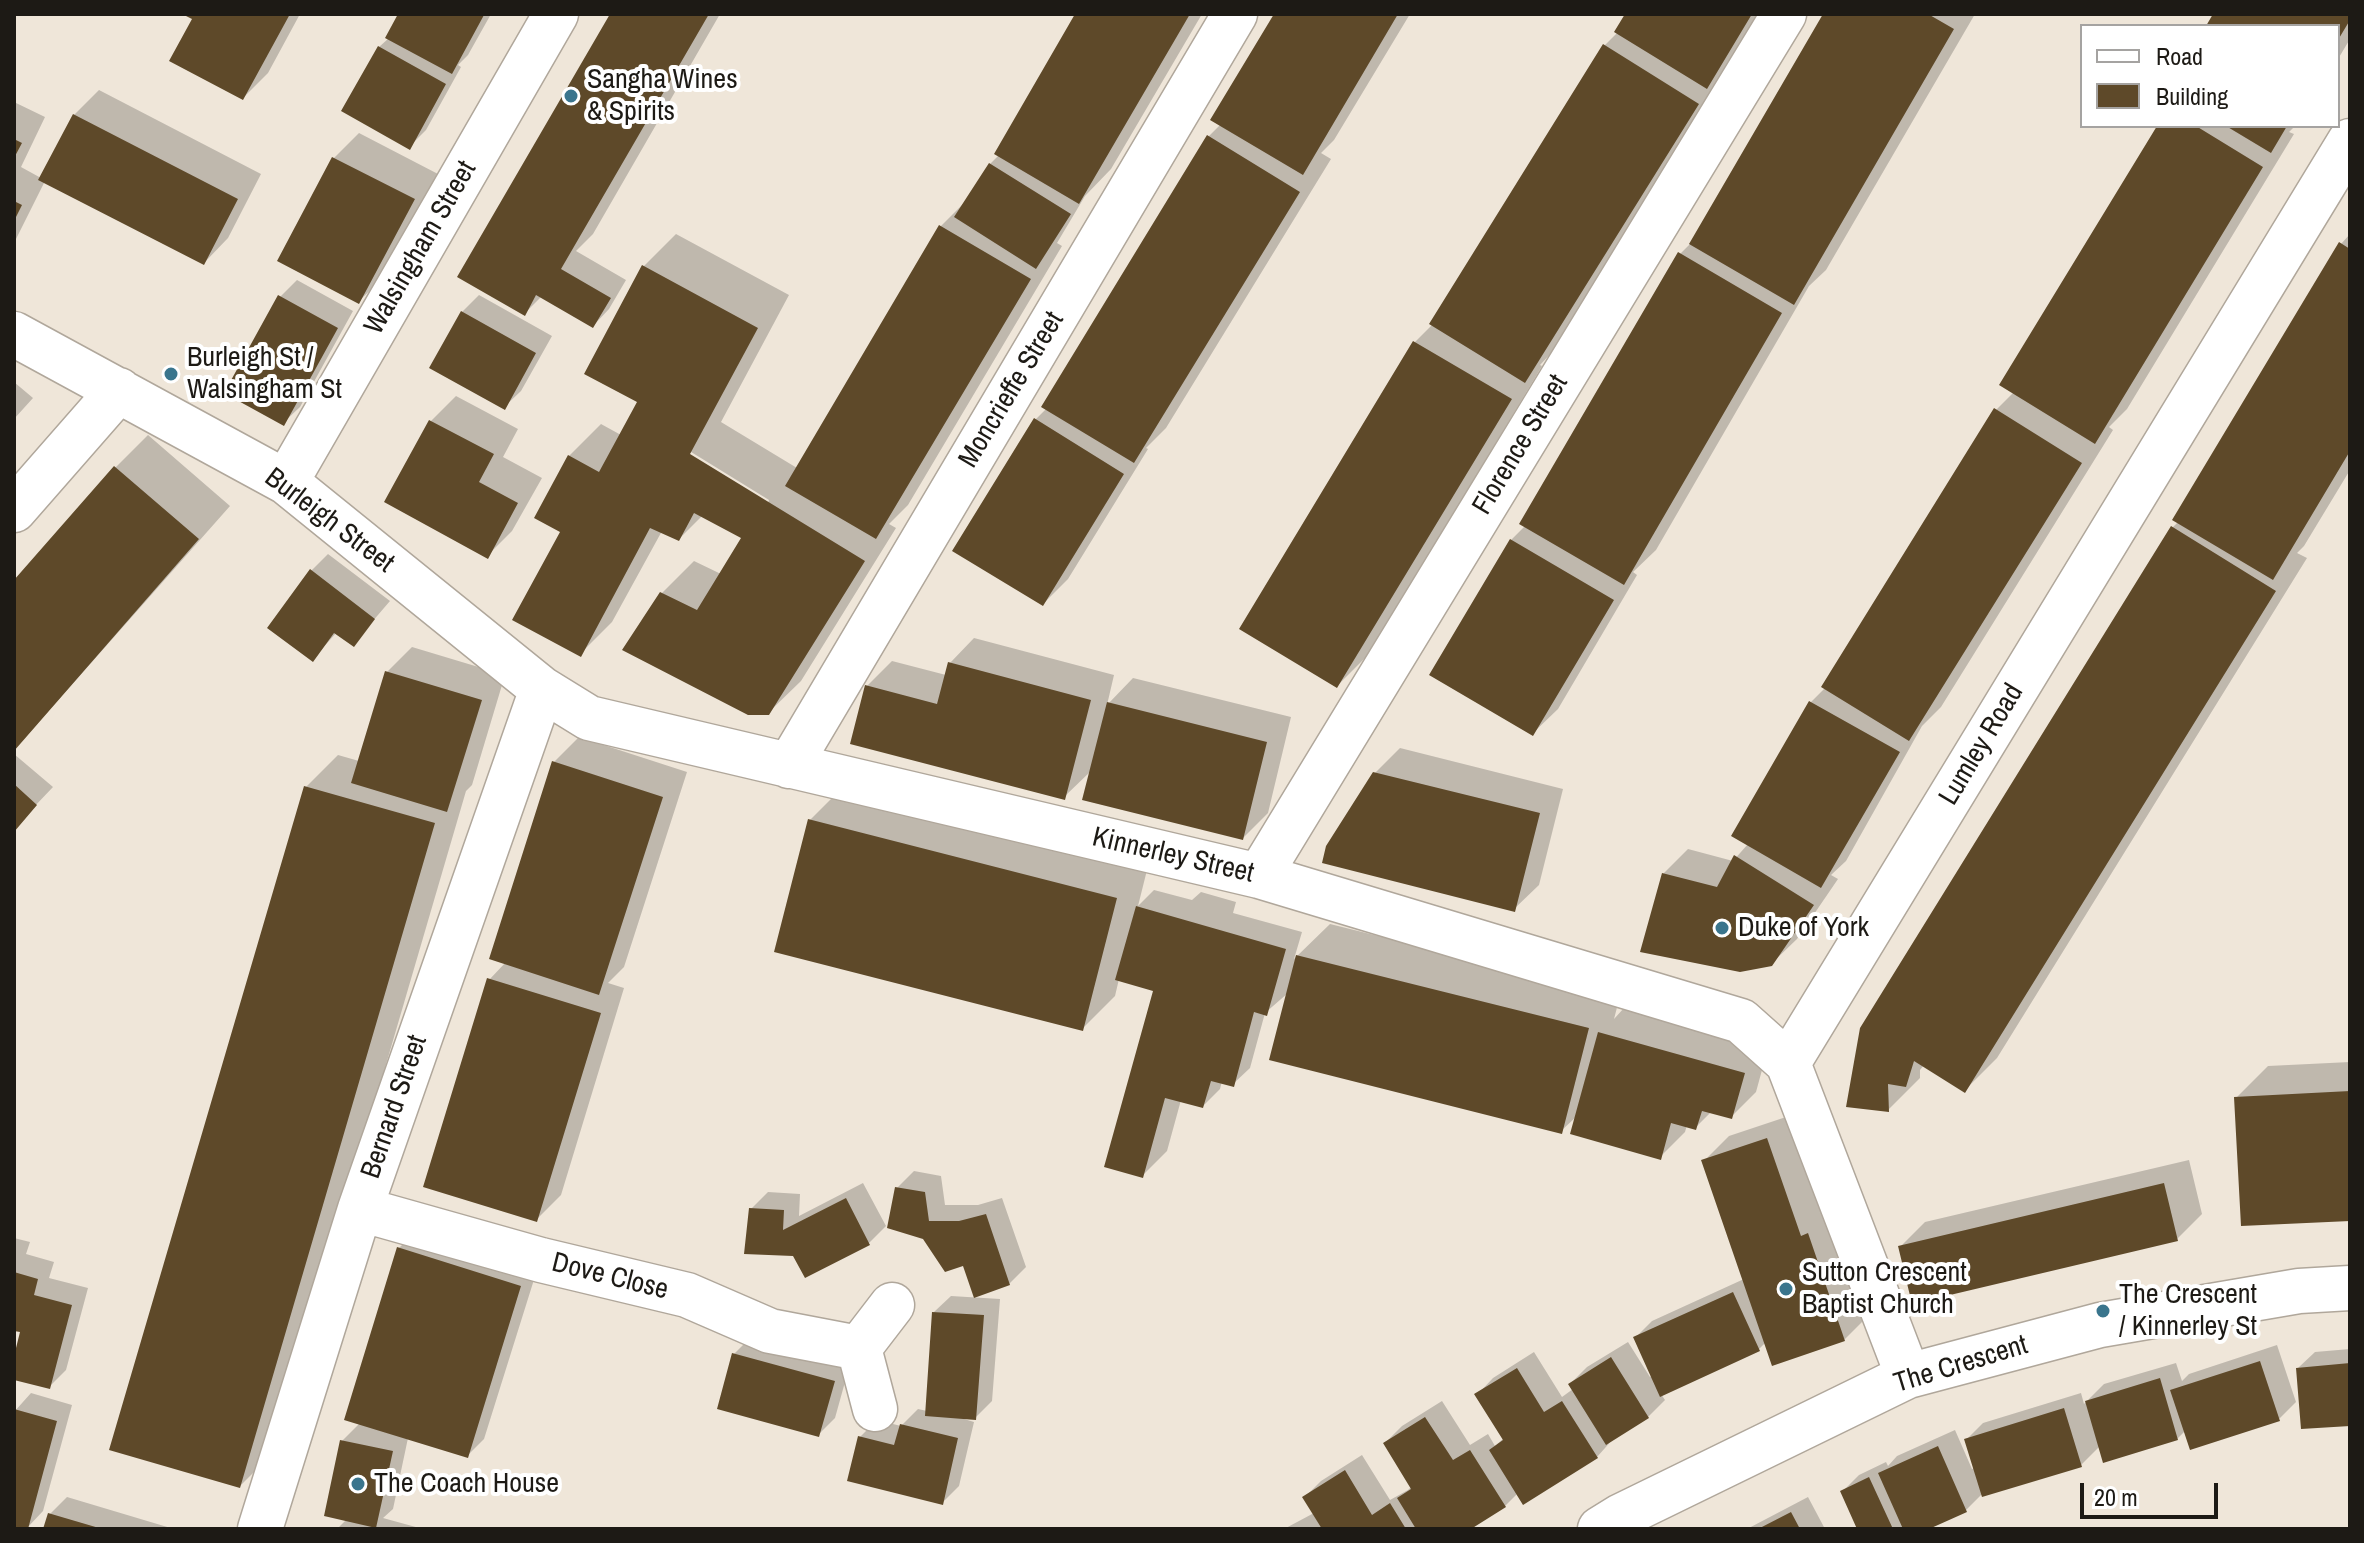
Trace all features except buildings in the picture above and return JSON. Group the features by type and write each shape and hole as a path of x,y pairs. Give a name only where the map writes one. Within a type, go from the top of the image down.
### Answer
{"street":[{"name":"Walsingham Street","path":"286,482 556,14"},
{"name":"Moncrieffe Street","path":"789,766 1235,14"},
{"name":"Florence Street","path":"1259,876 1784,14"},
{"name":"Lumley Road","path":"1788,1063 2350,141"},
{"name":"Burleigh Street","path":"14,334 286,482 542,689"},
{"path":"14,510 119,390"},
{"name":"Kinnerley Street","path":"542,689 589,718 1259,876 1741,1021 1788,1063"},
{"name":"Bernard Street","path":"260,1529 360,1209 542,689"},
{"path":"1788,1063 1908,1376"},
{"name":"Dove Close","path":"360,1209 541,1260 687,1295 770,1331 859,1348"},
{"name":"The Crescent","path":"1600,1529 1908,1376 2100,1325 2299,1291 2350,1288"},
{"path":"875,1409 859,1348 892,1305"}],"place":[{"name":"Sangha Wines & Spirits","path":"571,96"},
{"name":"Burleigh St / Walsingham St","path":"171,374"},
{"name":"Duke of York","path":"1722,928"},
{"name":"Sutton Crescent Baptist Church","path":"1786,1289"},
{"name":"The Crescent / Kinnerley St","path":"2103,1311"},
{"name":"The Coach House","path":"358,1484"}]}
